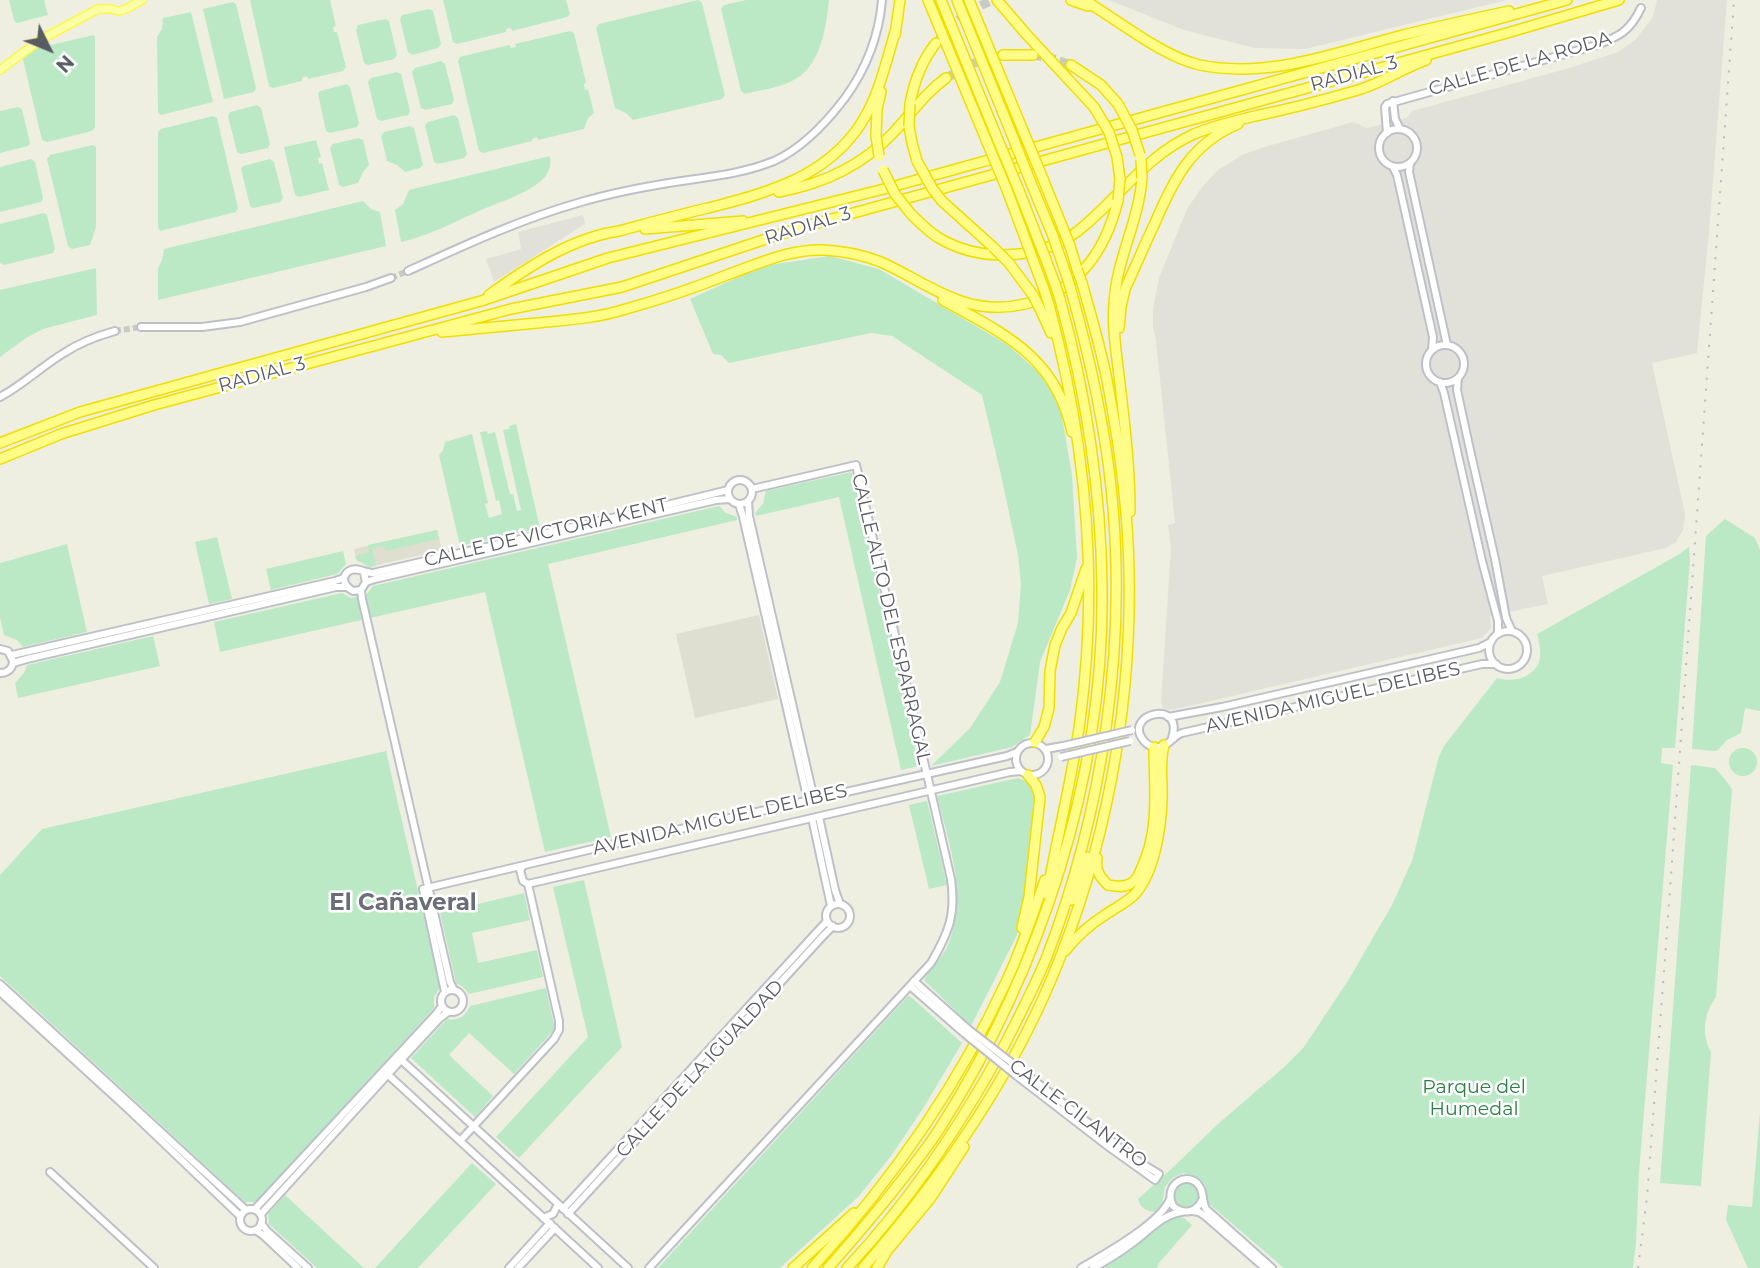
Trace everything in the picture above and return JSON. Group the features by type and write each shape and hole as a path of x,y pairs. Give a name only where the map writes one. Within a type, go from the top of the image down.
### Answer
{"highway":[{"path":"900,0 897,29 877,109 876,136 883,170 895,194 911,215 940,238 972,251 1007,255 1043,248 1072,236 1151,160 1191,136 1216,126 1361,89 1416,64 1507,33"},
{"path":"928,0 1007,190 1044,289 1044,307 1071,398 1085,495 1089,560 1085,680 1069,787 1046,910"},
{"path":"828,1268 906,1176 939,1130 994,1035 1023,972 1065,853 1088,754 1100,658 1102,588 1098,503 1091,441 1071,341 1045,257 941,0"},
{"path":"847,1268 907,1198 952,1135 1020,1016 1046,959 1082,850 1097,784 1111,681 1116,585 1111,487 1097,392 1071,290 1053,236 957,0"},
{"path":"969,0 1070,246 1082,283 1109,389 1123,484 1129,569"},
{"path":"416,335 574,320 624,310 764,260 789,253 822,250 878,261 940,294 988,307 1026,304 1055,292 1090,263 1107,237 1118,200 1120,179 1117,157 1109,132 1094,107 997,0"},
{"path":"1071,0 1109,15"},
{"path":"1084,0 1166,52 1199,65 1251,70 1303,61 1550,0"},
{"name":"RADIAL 3","path":"0,443 80,412 481,301 608,258 896,186 1567,0"},
{"name":"RADIAL 3","path":"0,459 61,434 154,405 511,309 622,287 799,228 1619,0"},
{"path":"619,231 788,184 820,167 845,145 860,125 875,96 897,29"},
{"path":"936,43 917,75 910,104 909,126 917,161 942,201 1009,263 1044,307"},
{"path":"1003,55 1033,55"},
{"path":"877,1268 887,1251 953,1166 1032,1018 1059,958 1087,877 1106,809 1116,755 1127,651 1130,481 1114,330 1114,303 1120,267 1138,207 1142,178 1140,157 1132,130 1118,104 1101,85 1071,65"},
{"path":"736,200 815,183 859,162 893,134 923,99 946,78"},
{"path":"1122,406 1119,335 1121,307 1125,289 1165,200 1178,174 1197,151 1219,134 1255,116"},
{"path":"481,301 510,280 569,245 601,233 769,219"},
{"path":"891,267 1005,335 1038,362 1053,382 1071,425 1085,495"},
{"path":"1035,742 1044,727 1049,708 1050,671 1055,645 1076,602 1089,560"},
{"path":"1046,959 1065,919 1088,856 1104,798 1121,716"},
{"path":"1106,809 1107,816 1096,865 1098,874 1108,886 1121,887 1131,884 1146,859 1153,830 1159,746"},
{"path":"1059,958 1077,937 1137,892 1146,875 1159,830 1162,797 1159,746"},
{"path":"1007,980 1027,908 1037,825 1039,791 1024,773"},
{"path":"812,1268 904,1157 965,1061 1007,980 1038,900 1059,835"},
{"path":"863,1268 946,1164 987,1102"},
{"path":"793,1268 859,1208 904,1157"}],"main road":[{"path":"0,70 40,40 98,9 118,11 142,0"},
{"path":"408,271 513,224 581,202 655,185 733,174 784,155 810,137 849,91 872,50 879,27 882,0"},
{"name":"CALLE DE LA RODA","path":"1390,102 1597,45 1627,30 1636,20 1641,8"},
{"path":"0,75 16,57"},
{"path":"1387,132 1384,107 1390,102 1400,129"},
{"path":"1410,163 1393,167 1384,161 1379,152 1381,139 1387,132 1400,129 1410,134 1416,143 1416,154 1410,163 1409,172 1447,345"},
{"path":"1393,167 1433,337 1427,369 1431,376 1440,382 1448,383 1458,379"},
{"path":"141,327 202,327 240,323 391,278"},
{"path":"0,397 64,352 115,331"},
{"path":"1432,350 1447,345 1459,350 1464,360 1457,390 1506,618 1512,631"},
{"path":"1440,382 1498,621 1498,634"},
{"name":"CALLE ALTO DEL ESPARRAGAL","path":"649,1268 930,963 944,940 952,914 951,879 856,465 752,489"},
{"path":"739,504 748,501 752,496 749,483 739,479 731,483 728,490 730,499 739,504 743,517 811,800"},
{"name":"CALLE DE VICTORIA KENT","path":"364,573 457,554 728,490"},
{"name":"CALLE DE VICTORIA KENT","path":"366,582 456,559 730,499"},
{"path":"748,501 749,516 811,800"},
{"path":"346,587 344,578 348,571 358,569 364,573 366,582 362,590 367,621 446,992"},
{"path":"0,673 8,671 13,663 18,661 344,578"},
{"path":"12,655 337,587 362,590"},
{"path":"1512,631 1518,633 1526,642 1527,649 1524,660 1519,665 1507,669 1496,664 1489,652 1491,642 1498,634 1512,631"},
{"name":"AVENIDA MIGUEL DELIBES","path":"1168,717 1479,648 1491,642"},
{"path":"0,649 12,655 13,663"},
{"name":"AVENIDA MIGUEL DELIBES","path":"1172,738 1177,734 1239,719 1482,664 1496,664"},
{"path":"1045,749 1132,730 1150,714 1161,713 1168,717 1174,729 1172,738 1159,746 1143,740 1130,741 1048,762"},
{"path":"1140,725 1143,740"},
{"path":"1035,742 1045,749 1048,762 1044,770 1037,775 1024,773 1016,762 1017,752 1026,743 1035,742"},
{"name":"AVENIDA MIGUEL DELIBES","path":"426,888 1017,752"},
{"name":"AVENIDA MIGUEL DELIBES","path":"528,884 1010,772 1024,773"},
{"path":"815,818 840,904 848,909 849,920 842,926 830,924 826,914 831,906 815,818"},
{"path":"460,1140 554,1039 559,1030 528,884 523,881 520,870 523,865"},
{"path":"399,1058 440,1018 448,1012 456,1012 463,1004 463,999 450,982 426,888"},
{"path":"831,906 840,904"},
{"name":"CALLE DE LA IGUALDAD","path":"543,1218 563,1209 830,924"},
{"name":"CALLE CILANTRO","path":"912,983 966,1032 1019,1073 1133,1158 1159,1174 1155,1180 1019,1073"},
{"path":"0,984 240,1216"},
{"path":"448,1012 442,1006 441,998 446,992 454,990"},
{"path":"0,992 246,1210 258,1212"},
{"path":"258,1212 399,1058 442,1006"},
{"path":"399,1058 628,1268"},
{"path":"386,1072 598,1268"},
{"path":"50,1172 155,1268"},
{"path":"1081,1268 1149,1223 1165,1209 1173,1185 1186,1179 1199,1186 1208,1212 1272,1268"},
{"path":"1170,1199 1173,1206 1183,1212"},
{"path":"1192,1211 1202,1200"},
{"path":"246,1210 240,1216 242,1227 263,1235 298,1268"},
{"path":"1093,1268 1118,1253 1169,1214 1192,1211 1205,1216 1265,1268"},
{"path":"258,1212 267,1231 308,1268"},
{"path":"255,1230 261,1223"},
{"path":"509,1268 552,1226"},
{"path":"518,1268 552,1226"}],"shaded area":[{"path":"1109,0 1507,0 1305,49 1254,48 1184,30"},
{"path":"1657,0 1727,0 1697,353 1652,363 1685,514 1683,530 1676,542 1666,548 1542,576 1548,604 1490,616 1491,628 1482,638 1176,709 1163,708 1161,701 1171,548 1168,525 1175,523 1153,309 1159,278 1187,209 1202,187 1218,170 1242,155 1261,148 1353,122 1367,128 1404,119 1412,111 1618,52 1636,39 1653,17"},
{"path":"583,215 585,224 494,282 486,259 521,249 518,232"},
{"path":"437,530 442,550 369,567 357,561 354,549"},
{"path":"759,615 778,699 695,718 676,634"}],"green space":[{"path":"9,0 44,0 48,15 17,23"},
{"path":"250,0 330,0 336,26 333,27 334,32 337,32 346,67 343,71 308,79 307,76 302,78 302,81 273,88 269,86"},
{"path":"443,0 566,0 570,14 567,17 512,31 511,28 506,29 506,32 457,44 453,42"},
{"path":"698,0 702,3 725,95 722,99 633,120 615,108 596,28 599,24"},
{"path":"746,0 829,0 820,46 816,57 802,75 775,87 745,94 741,91 721,9 724,5"},
{"path":"233,2 236,4 256,88 254,92 224,99 203,9"},
{"path":"429,9 433,11 441,44 438,48 412,55 408,52 400,19 402,15"},
{"path":"191,12 213,102 161,115 158,112 157,37 162,29 163,18"},
{"path":"385,19 389,21 397,55 394,59 368,65 364,63 356,30 358,25"},
{"path":"570,31 574,33 586,83 585,90 588,89 594,113 588,118 584,129 538,140 537,137 532,141 483,153 479,151 458,61 460,57 509,45 511,48 516,47 515,44"},
{"path":"94,35 95,127 92,131 47,142 42,140 22,55 25,51"},
{"path":"441,61 445,64 454,100 452,104 425,110 421,108 412,72 415,68"},
{"path":"397,72 401,74 410,111 408,115 381,121 377,119 368,82 371,78"},
{"path":"347,84 359,123 357,127 330,133 326,131 318,94 320,91"},
{"path":"257,105 261,108 270,144 268,148 241,154 237,152 228,116 230,112"},
{"path":"18,107 22,109 30,143 28,146 0,153 0,111"},
{"path":"454,115 458,118 467,154 464,158 438,164 434,162 425,125"},
{"path":"213,116 217,118 238,208 236,212 160,231 158,132"},
{"path":"410,126 414,128 423,165 405,172 387,161 381,136 384,132"},
{"path":"359,138 363,140 369,165 358,183 343,187 339,185 330,148 333,144"},
{"path":"316,140 321,157 318,158 319,164 322,163 329,190 299,197 295,195 284,147"},
{"path":"93,145 96,147 96,227 90,245 72,249 68,246 47,159 50,155"},
{"path":"550,156 547,174 531,188 440,229 401,242 395,210 403,204 409,190"},
{"path":"31,159 35,162 43,198 41,202 0,212 0,167"},
{"path":"270,159 274,162 283,198 280,202 253,208 250,206 241,169 243,166"},
{"path":"363,201 371,209 380,212 386,246 158,300 158,268 164,249"},
{"path":"44,213 47,215 55,249 53,253 4,265 0,263 0,224"},
{"path":"830,256 879,269 1008,345 1043,376 1060,405 1072,475 1077,558 1070,590 1040,662 1030,735 1012,747 931,766 970,728 1000,682 1018,623 1021,584 1018,555 982,395 892,336 871,333 729,363 721,355 713,354 690,299 762,266"},
{"path":"96,268 97,315 43,329 0,357 0,290"},
{"path":"516,424 540,528 460,546 439,455 445,442 472,434 489,518 502,514 499,500 496,501 480,432 495,432 510,494 513,494 517,511 521,510 503,430"},
{"path":"852,472 919,766 901,770 839,497 756,516 755,513 763,504 766,491"},
{"path":"719,506 726,513 737,517 737,520 548,564 611,837 545,852 485,592 220,652 214,622 342,593 351,598 367,594 373,586"},
{"path":"1725,519 1755,538 1760,550 1760,711 1745,708 1741,733 1727,740 1718,750 1692,749 1706,536"},
{"path":"437,530 439,539 385,551 384,546 372,548 376,566 369,567 357,561 355,556 369,552 368,545"},
{"path":"217,537 232,599 209,604 195,542"},
{"path":"67,544 87,632 23,647 17,640 4,635 0,618 0,563"},
{"name":"Parque del Humedal","path":"1689,547 1675,748 1662,748 1661,763 1673,765 1633,1268 1284,1268 1208,1203 1205,1184 1193,1175 1183,1173 1172,1178 1165,1187 1162,1205 1155,1212 1140,1205 1138,1199 1304,1047 1349,979 1392,905 1412,861 1439,756 1444,746 1497,678 1510,680 1529,674 1538,665 1540,658 1537,634"},
{"path":"343,551 346,564 337,574 271,590 266,569"},
{"path":"153,636 160,666 18,698 15,683 27,665"},
{"path":"1743,748 1753,752 1757,762 1753,772 1743,776 1733,772 1729,762 1733,752"},
{"path":"386,751 440,987 434,997 434,1008 256,1202 245,1202 0,976 0,875 42,829"},
{"path":"1691,765 1715,768 1732,790 1716,997 1705,1024 1711,1052 1701,1186 1660,1183"},
{"path":"1018,778 1030,784 1036,796 1025,897 1017,935 971,1026 924,980 948,945 957,908 955,870 937,796"},
{"path":"927,801 947,885 929,889 909,805"},
{"path":"584,880 622,1047 519,1158 496,1137 588,1037 553,887"},
{"path":"524,893 530,920 472,933 478,963 537,950 543,977 469,994 456,983 440,913"},
{"path":"546,988 555,1029 514,1074 469,1033 449,1055 493,1096 475,1117 411,1058 447,1019 461,1017 470,1006"},
{"path":"908,996 962,1043 891,1156 858,1197 780,1268 658,1268"},
{"path":"1760,1112 1760,1268 1748,1268 1726,1220 1728,1205 1752,1207"},
{"path":"472,1163 496,1184 418,1268 375,1268"},
{"path":"1186,1183 1195,1187 1199,1196 1195,1205 1186,1209 1177,1205 1173,1196 1177,1187"},
{"path":"285,1195 364,1268 317,1268 269,1224 268,1214"},
{"path":"1171,1217 1184,1218 1192,1225 1157,1268 1100,1268"}],"tunnel":[{"path":"939,39 964,16 994,0"},
{"path":"1033,55 1071,65"},
{"path":"946,78 987,58"},
{"path":"391,278 408,271"},
{"path":"115,331 141,327"}],"railway":[{"path":"1638,1268 1647,1197 1734,0"}],"district":[{"name":"El Cañaveral","path":"403,903"}]}
